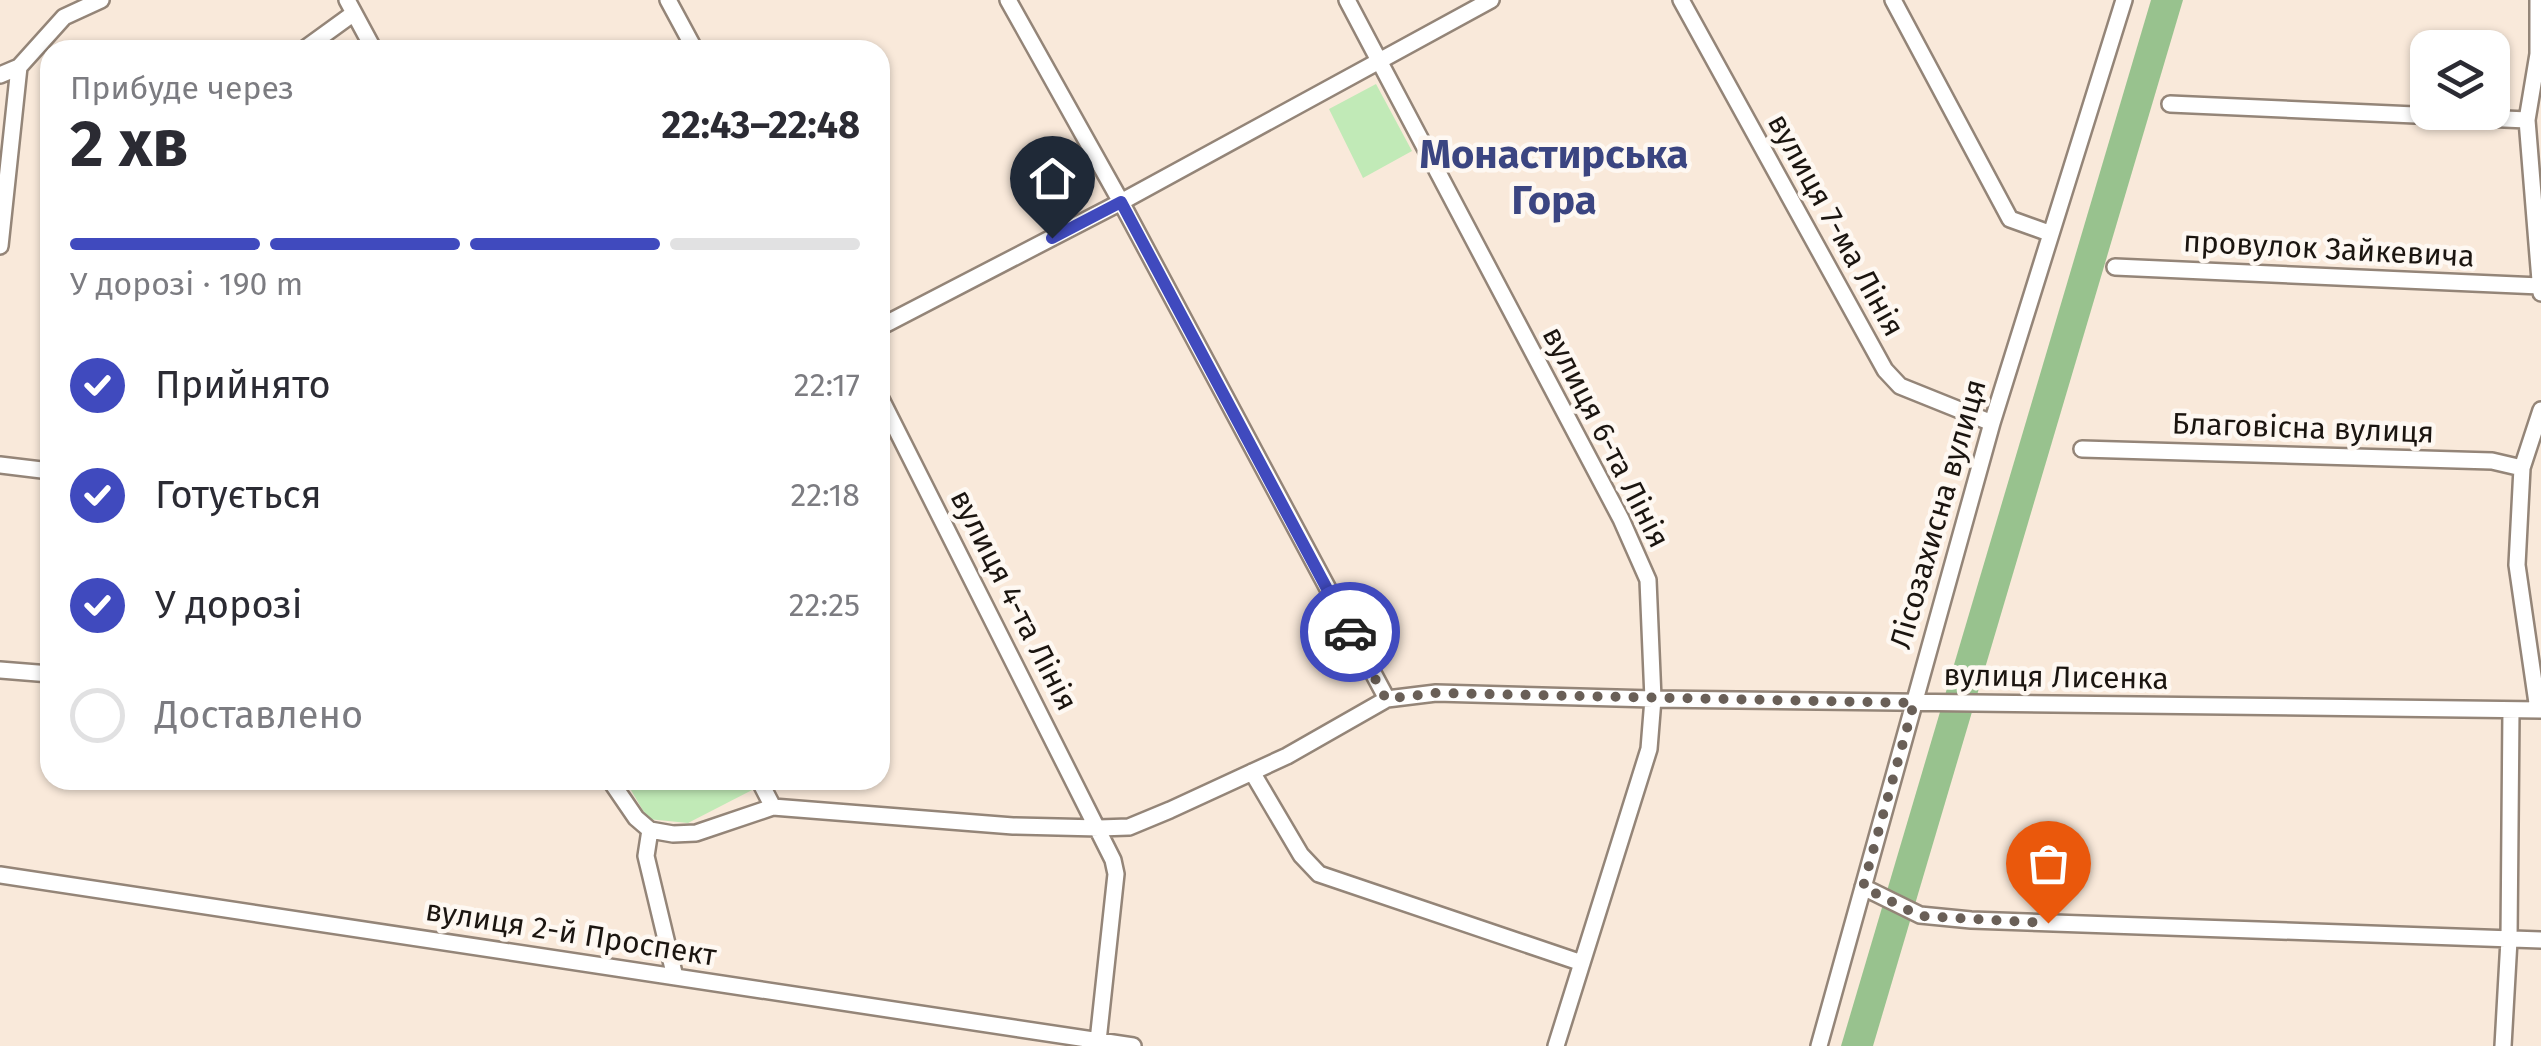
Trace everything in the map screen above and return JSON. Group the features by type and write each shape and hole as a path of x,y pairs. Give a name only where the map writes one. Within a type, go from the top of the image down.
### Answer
{"street":[{"path":"64,17 68,0"},
{"path":"43,40 64,17 101,0"},
{"path":"668,0 690,40"},
{"path":"1008,0 1121,202 1386,699"},
{"name":"вулиця 6-та Лінія","path":"1347,0 1621,519 1648,580 1653,700 1650,748 1556,1046"},
{"path":"890,322 1121,202 1491,0"},
{"name":"вулиця 7-ма Лінія","path":"1681,0 1885,370 1900,386 1992,423"},
{"path":"1892,0 2010,219 2049,233"},
{"path":"2107,0 2118,20"},
{"name":"Лісозахисна вулиця","path":"1819,1046 1992,423 2124,0"},
{"path":"2538,0 2538,54 2526,120 2541,290"},
{"path":"314,40 351,7 369,40"},
{"path":"0,75 18,67 40,43"},
{"path":"0,246 18,67"},
{"path":"2170,104 2526,120"},
{"name":"провулок Зайкевича","path":"2116,267 2541,290"},
{"path":"2540,710 2516,565 2522,468 2541,410"},
{"name":"вулиця 4-та Лінія","path":"890,417 1100,828 1116,874 1098,1041"},
{"name":"Благовісна вулиця","path":"2082,448 2492,461 2522,468"},
{"path":"0,465 40,470"},
{"path":"0,670 40,673"},
{"name":"вулиця Лисенка","path":"650,830 696,833 773,807 1013,826 1128,826 1288,756 1386,699 1436,693 1653,700 2540,710"},
{"path":"2503,1046 2509,940 2511,710"},
{"path":"1252,772 1301,855 1320,874 1582,963"},
{"path":"617,790 636,818 650,830 646,856 675,977"},
{"path":"764,790 773,807"},
{"name":"вулиця 2-й Проспект","path":"0,875 1133,1046"},
{"path":"1863,887 1920,916 1971,920 2541,940"}],"green space":[{"path":"2151,0 2183,0 1873,1046 1841,1046"},
{"path":"1376,84 1412,151 1363,178 1329,109"},
{"path":"631,790 752,790 688,823 648,819"}],"way so far":[{"path":"1350,632 1386,699 1436,693 1914,703 1863,887 1920,916 2048,923"}],"district":[{"name":"Монастирська Гора","path":"1554,178"}],"route":[{"path":"1052,238 1121,202 1350,632"}]}
